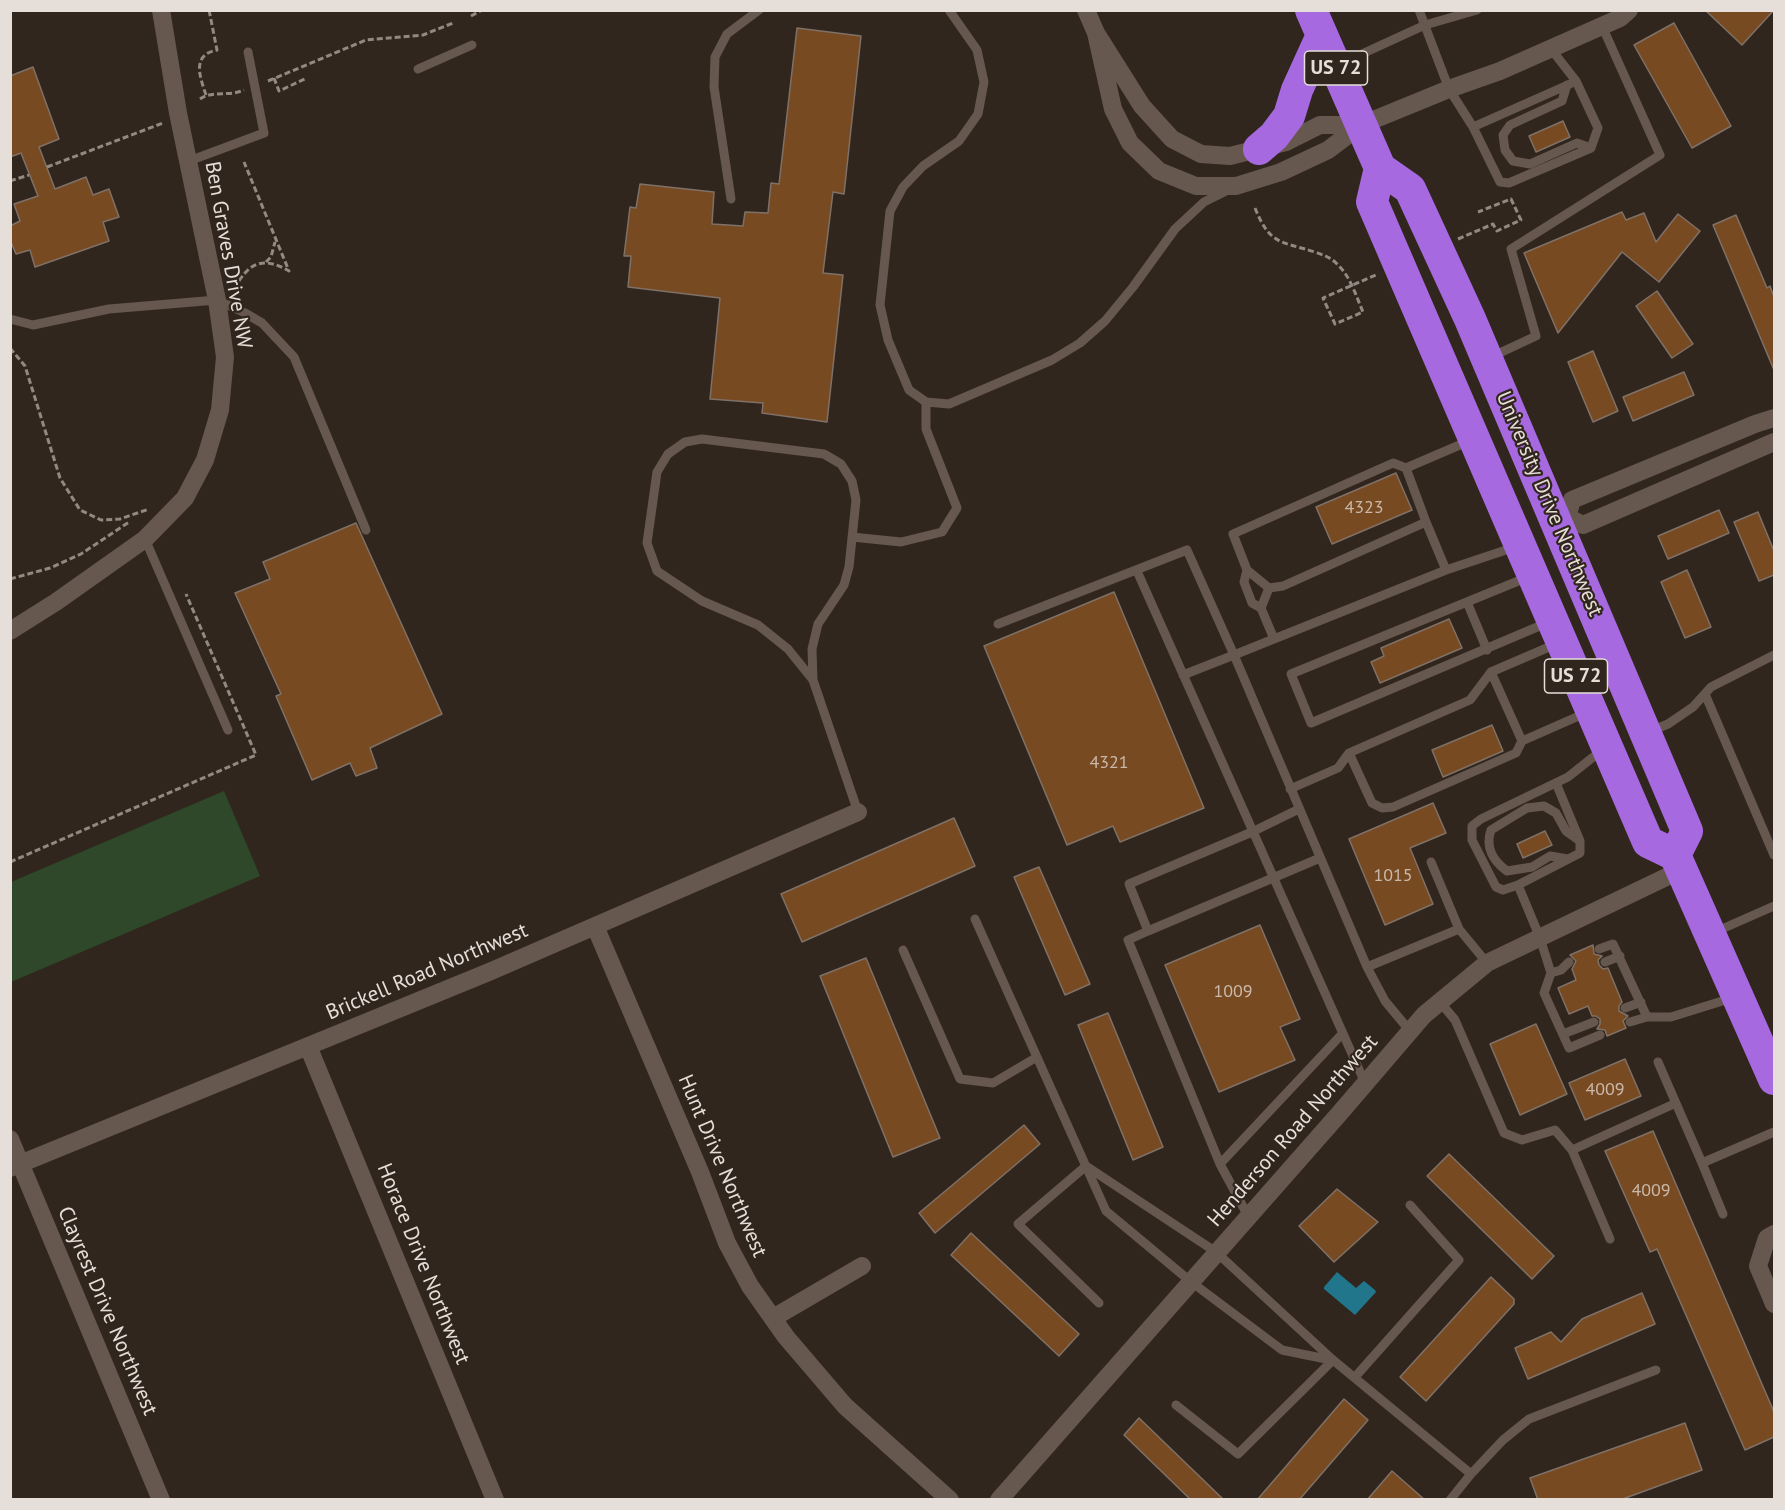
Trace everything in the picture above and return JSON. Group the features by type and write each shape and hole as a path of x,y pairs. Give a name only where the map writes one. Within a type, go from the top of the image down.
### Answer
{"highway":[{"name":"US 72","path":"1317,23 1380,168"},
{"path":"1259,149 1274,136 1289,116 1317,23"},
{"name":"University Drive Northwest","path":"1380,168 1410,189 1487,359 1562,519 1583,584 1687,831 1678,863 1648,842 1372,202 1380,168"},
{"path":"1493,481 1513,485 1518,489 1532,517 1539,524 1562,519"},
{"path":"1521,545 1538,543 1543,547 1555,570 1583,584"},
{"path":"1678,863 1738,997 1768,1048 1774,1079"}],"street":[{"name":"Ben Graves Drive NW","path":"10,631 56,602 145,539 184,498 205,460 220,410 225,357 217,300 178,113 161,10"},
{"path":"1086,10 1096,33 1142,106 1172,139 1201,154 1230,156 1259,149 1286,142 1320,125 1361,125"},
{"path":"1096,33 1113,109 1130,143 1159,171 1196,186 1236,186 1281,172 1328,150 1361,125 1500,71 1620,18 1629,10"},
{"path":"1774,418 1572,500 1562,519 1583,525 1774,442"},
{"name":"Brickell Road Northwest","path":"16,1166 489,972 858,812"},
{"name":"Henderson Road Northwest","path":"999,1500 1424,1015 1487,963 1540,938 1678,863"},
{"name":"Hunt Drive Northwest","path":"595,926 700,1172 727,1243 750,1286 786,1337 846,1406 950,1500"},
{"name":"Horace Drive Northwest","path":"308,1046 495,1500"},
{"name":"Clayrest Drive Northwest","path":"10,1139 16,1166 161,1500"},
{"path":"1774,1234 1767,1238 1758,1266 1774,1304"},
{"path":"773,1318 862,1266"}],"lane":[{"path":"731,199 714,87 715,57 727,34 759,10"},
{"path":"949,10 977,50 984,82 978,114 959,141 923,166 903,187 890,211 880,304 888,340 909,390 926,402 949,404 1052,360 1080,343 1105,321 1175,229 1204,202 1236,186"},
{"path":"1419,10 1449,89 1473,127 1500,182 1509,183 1591,148 1598,128 1576,81 1551,49"},
{"path":"1336,66 1425,26 1477,10"},
{"path":"1487,359 1536,336 1511,249 1660,155 1602,26"},
{"path":"418,69 472,45"},
{"path":"189,161 264,132 248,52"},
{"path":"1473,127 1576,81"},
{"path":"1567,85 1562,101 1510,125 1503,135 1505,150 1514,161 1530,164 1577,143 1591,148"},
{"path":"10,319 33,326 109,309 217,300 262,323 294,357 366,530"},
{"path":"852,537 901,542 942,532 957,508 926,429 926,402"},
{"path":"813,680 788,649 758,625 702,601 657,571 647,543 657,472 668,454 685,442 702,439 824,454 841,464 852,481 856,500 849,567 844,585 818,624 812,649 813,680 858,812"},
{"path":"1426,522 1283,586 1269,588 1247,570 1233,534 1394,463 1406,468 1474,439"},
{"path":"1406,468 1446,570"},
{"path":"145,539 228,730"},
{"path":"1183,675 1446,570 1521,545"},
{"path":"998,624 1187,550 1367,967 1385,1001 1410,1031"},
{"path":"1247,570 1244,582 1252,603 1261,608 1274,639"},
{"path":"1137,571 1365,1083"},
{"path":"1533,575 1291,674 1311,723 1487,650 1557,631"},
{"path":"1261,608 1269,588"},
{"path":"1467,602 1487,650"},
{"path":"1290,789 1338,768 1349,753 1470,700 1491,672 1557,631"},
{"path":"1646,734 1668,724 1693,707 1711,687 1774,655"},
{"path":"1491,672 1522,741"},
{"path":"1705,693 1774,855"},
{"path":"1349,753 1372,803 1382,808 1393,807 1516,753 1522,741 1591,711"},
{"path":"1556,783 1580,841 1580,853 1518,885 1503,890 1496,887 1472,840 1472,826 1481,819 1568,777 1607,747"},
{"path":"1569,860 1550,856 1532,867 1507,871 1493,857 1487,841 1491,830 1507,819 1527,808 1544,806 1556,813 1566,831 1580,841"},
{"path":"1148,931 1129,884 1252,832 1299,809"},
{"path":"1248,1216 1220,1164 1128,940 1320,858"},
{"path":"1431,862 1459,929 1487,963"},
{"path":"1518,885 1540,938 1551,973 1544,993 1569,1048 1600,1035"},
{"path":"1710,935 1774,906"},
{"path":"975,919 1106,1211 1190,1281 1282,1350 1334,1360"},
{"path":"1367,967 1459,929"},
{"path":"1599,949 1614,944 1647,1017"},
{"path":"903,950 960,1079 993,1083 1037,1057"},
{"path":"1605,962 1620,956"},
{"path":"1551,973 1561,970 1569,962"},
{"path":"1561,970 1574,974"},
{"path":"1630,1022 1647,1017 1671,1017 1738,997"},
{"path":"1440,1002 1455,1020 1504,1133 1522,1140 1555,1130 1572,1150 1610,1239"},
{"path":"1624,1008 1641,1002"},
{"path":"1563,1034 1594,1022"},
{"path":"1220,1164 1342,1034"},
{"path":"1658,1062 1723,1214"},
{"path":"1572,1150 1676,1103"},
{"path":"1702,1163 1774,1132"},
{"path":"1086,1166 1216,1252 1334,1360 1471,1474"},
{"path":"1086,1166 1018,1224 1099,1303"},
{"path":"1355,1377 1459,1260 1410,1205"},
{"path":"1176,1406 1238,1454 1334,1360"},
{"path":"1450,1500 1503,1440 1529,1419 1656,1370"}],"path":[{"path":"206,94 199,75 199,65 211,51 217,50 209,10"},
{"path":"471,16 482,10"},
{"path":"268,81 366,40 423,35 453,23"},
{"path":"274,78 279,91 307,78"},
{"path":"200,99 206,94 238,93 249,88"},
{"path":"47,167 167,121"},
{"path":"244,162 289,271 266,262"},
{"path":"10,181 29,175"},
{"path":"1256,208 1263,227 1273,239 1326,256 1336,263 1348,278 1363,312"},
{"path":"239,281 246,270 266,262 271,257 276,240"},
{"path":"10,348 25,366 60,478 80,510 101,520 120,519 150,508"},
{"path":"10,579 50,568 81,554 129,522"},
{"path":"10,862 256,755 186,594"}],"green space":[{"path":"224,791 260,876 11,982 11,882"}],"water":[{"path":"1337,1272 1356,1288 1364,1281 1376,1292 1355,1315 1324,1289"}],"building":[{"path":"1705,10 1774,10 1742,45"},
{"path":"1674,23 1731,126 1692,148 1634,45"},
{"path":"797,28 861,36 844,194 833,192 823,273 843,275 827,422 762,413 763,403 710,399 720,298 628,287 631,256 624,256 630,207 636,208 640,184 714,192 712,224 743,226 745,212 768,213 771,183 779,184"},
{"path":"33,67 59,139 39,147 55,189 86,177 93,195 109,189 119,217 103,222 109,241 35,267 30,250 16,254 10,240 10,226 20,221 14,204 38,196 21,153 10,157 10,76"},
{"path":"1563,121 1570,137 1536,152 1529,136"},
{"path":"1622,212 1626,220 1644,213 1656,242 1678,214 1700,231 1659,282 1622,252 1558,333 1524,253"},
{"path":"1736,215 1767,288 1770,286 1774,297 1774,370 1713,225"},
{"path":"1657,291 1693,344 1672,358 1636,306"},
{"path":"1593,351 1618,411 1593,422 1568,362"},
{"path":"1684,372 1694,395 1633,421 1623,397"},
{"path":"1396,473 1412,510 1332,544 1316,507"},
{"path":"1719,510 1729,533 1668,559 1658,536"},
{"path":"1758,512 1774,551 1774,575 1759,581 1734,522"},
{"path":"356,523 442,714 370,748 377,768 356,776 350,763 312,780 276,696 281,694 235,593 270,579 263,562"},
{"path":"1687,570 1711,627 1685,638 1661,582"},
{"path":"1114,592 1204,808 1120,842 1113,826 1067,845 984,646"},
{"path":"1449,619 1462,648 1380,683 1371,662 1384,656 1381,648"},
{"path":"1492,725 1503,751 1443,777 1432,750"},
{"path":"1433,803 1446,833 1410,848 1433,904 1385,925 1349,839"},
{"path":"954,818 975,866 802,942 781,894"},
{"path":"1545,831 1552,845 1523,858 1517,844"},
{"path":"1039,867 1090,984 1065,995 1014,877"},
{"path":"1260,925 1300,1019 1280,1027 1295,1060 1219,1092 1165,965"},
{"path":"1593,945 1594,954 1602,956 1598,960 1599,965 1603,969 1608,968 1622,1002 1619,1011 1628,1016 1623,1021 1626,1028 1607,1036 1605,1030 1597,1029 1600,1019 1592,1016 1588,1006 1569,1014 1558,988 1576,980 1572,969 1576,961 1570,955"},
{"path":"866,958 940,1138 893,1157 820,976"},
{"path":"1108,1013 1163,1147 1133,1160 1078,1025"},
{"path":"1536,1024 1567,1094 1520,1115 1490,1044"},
{"path":"1625,1059 1641,1096 1585,1120 1569,1083"},
{"path":"1024,1125 1040,1144 935,1233 919,1213"},
{"path":"1653,1131 1774,1412 1774,1437 1745,1450 1657,1249 1650,1252 1605,1151"},
{"path":"1449,1154 1554,1256 1532,1279 1427,1176"},
{"path":"1337,1189 1378,1222 1334,1262 1299,1226"},
{"path":"971,1233 1079,1334 1059,1356 951,1255"},
{"path":"1491,1277 1514,1299 1514,1304 1426,1401 1400,1377"},
{"path":"1642,1293 1655,1324 1528,1379 1515,1348 1551,1332 1561,1342 1582,1319"},
{"path":"1344,1399 1368,1420 1299,1500 1257,1500"},
{"path":"1139,1418 1224,1500 1191,1500 1124,1435"},
{"path":"1685,1423 1702,1470 1620,1500 1538,1500 1530,1478"},
{"path":"1392,1471 1425,1500 1367,1500"}]}
